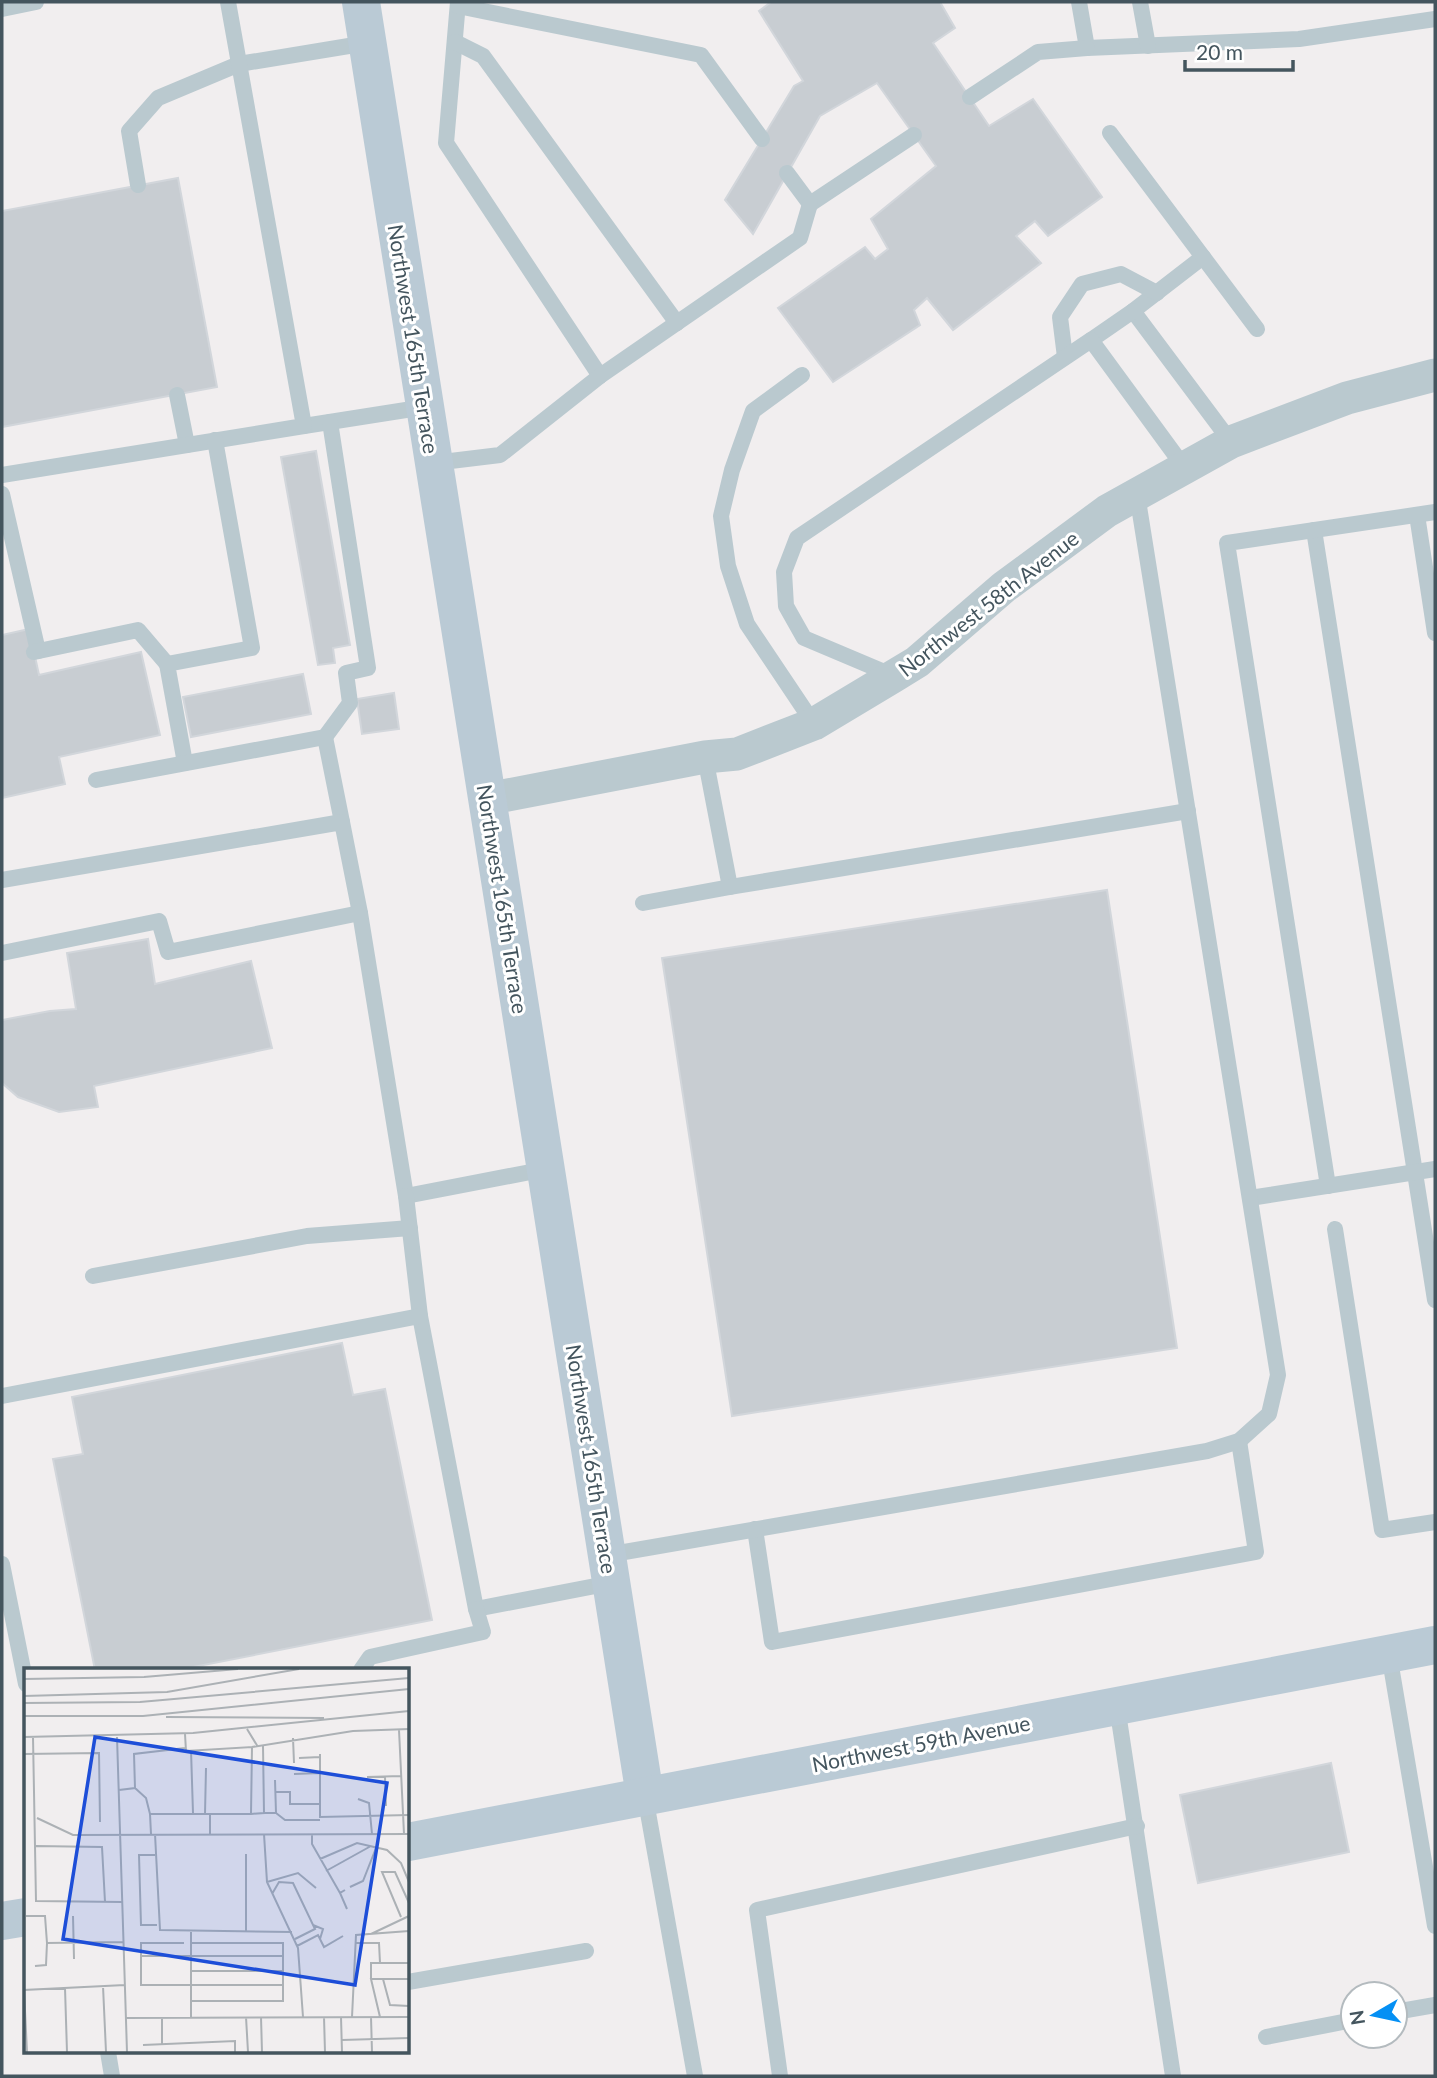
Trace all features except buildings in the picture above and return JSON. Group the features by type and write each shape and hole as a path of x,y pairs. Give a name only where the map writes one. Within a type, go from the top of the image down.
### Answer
{"street":[{"name":"Northwest 165th Terrace","path":"361,2 645,1796"},
{"name":"Northwest 58th Avenue","path":"487,799 705,757 737,754 814,724 917,662 1004,587 1107,511 1184,467 1231,442 1347,398 1435,375"},
{"name":"Northwest 59th Avenue","path":"410,1842 1435,1645"},
{"path":"2,1921 24,1917"}],"lane":[{"path":"2,9 36,2"},
{"path":"228,2 304,426"},
{"path":"1079,2 1087,48"},
{"path":"1140,2 1148,46"},
{"path":"600,376 446,143 458,4 701,55 762,139"},
{"path":"970,97 1038,52 1299,40 1435,19"},
{"path":"455,42 483,56 677,323"},
{"path":"138,185 129,131 158,98 239,64 367,43"},
{"path":"1110,133 1257,329"},
{"path":"434,463 500,455 600,376 800,238 810,204 914,135"},
{"path":"788,173 810,204"},
{"path":"894,677 804,638 786,606 784,572 797,538 1133,311 1203,257"},
{"path":"1065,357 1059,317 1082,284 1121,274 1157,293"},
{"path":"1133,311 1231,442"},
{"path":"1091,340 1184,467"},
{"path":"802,375 753,411 732,470 721,516 728,566 747,624 814,724"},
{"path":"177,395 187,445"},
{"path":"2,475 425,407"},
{"path":"96,780 325,737 350,703 346,673 368,668 330,422"},
{"path":"167,664 252,648 215,440"},
{"path":"2,494 36,651 138,630 167,664 185,764"},
{"path":"476,1609 755,1529 1207,1451 1239,1441 1269,1414 1278,1375 1138,494"},
{"path":"1328,1186 1227,544 1435,512"},
{"path":"1417,515 1435,633"},
{"path":"1314,530 1435,1300"},
{"path":"325,737 360,913 406,1196 420,1316 476,1609 483,1632 370,1657 362,1668"},
{"path":"705,757 730,887"},
{"path":"643,903 1188,811"},
{"path":"2,880 342,822"},
{"path":"2,953 159,921 169,952 360,913"},
{"path":"1250,1198 1435,1168"},
{"path":"406,1196 546,1169"},
{"path":"93,1276 307,1236 410,1228"},
{"path":"1335,1229 1382,1530 1435,1522"},
{"path":"2,1396 420,1316"},
{"path":"755,1529 772,1642 1256,1552 1239,1441"},
{"path":"2,1564 24,1674"},
{"path":"1389,1654 1432,1894 1435,1926"},
{"path":"1117,1706 1173,2076"},
{"path":"645,1796 695,2076"},
{"path":"780,2076 757,1910 1137,1826"},
{"path":"410,1982 586,1951"},
{"path":"1409,2010 1435,2005"},
{"path":"1266,2037 1339,2023"},
{"path":"108,2054 112,2076"}]}
